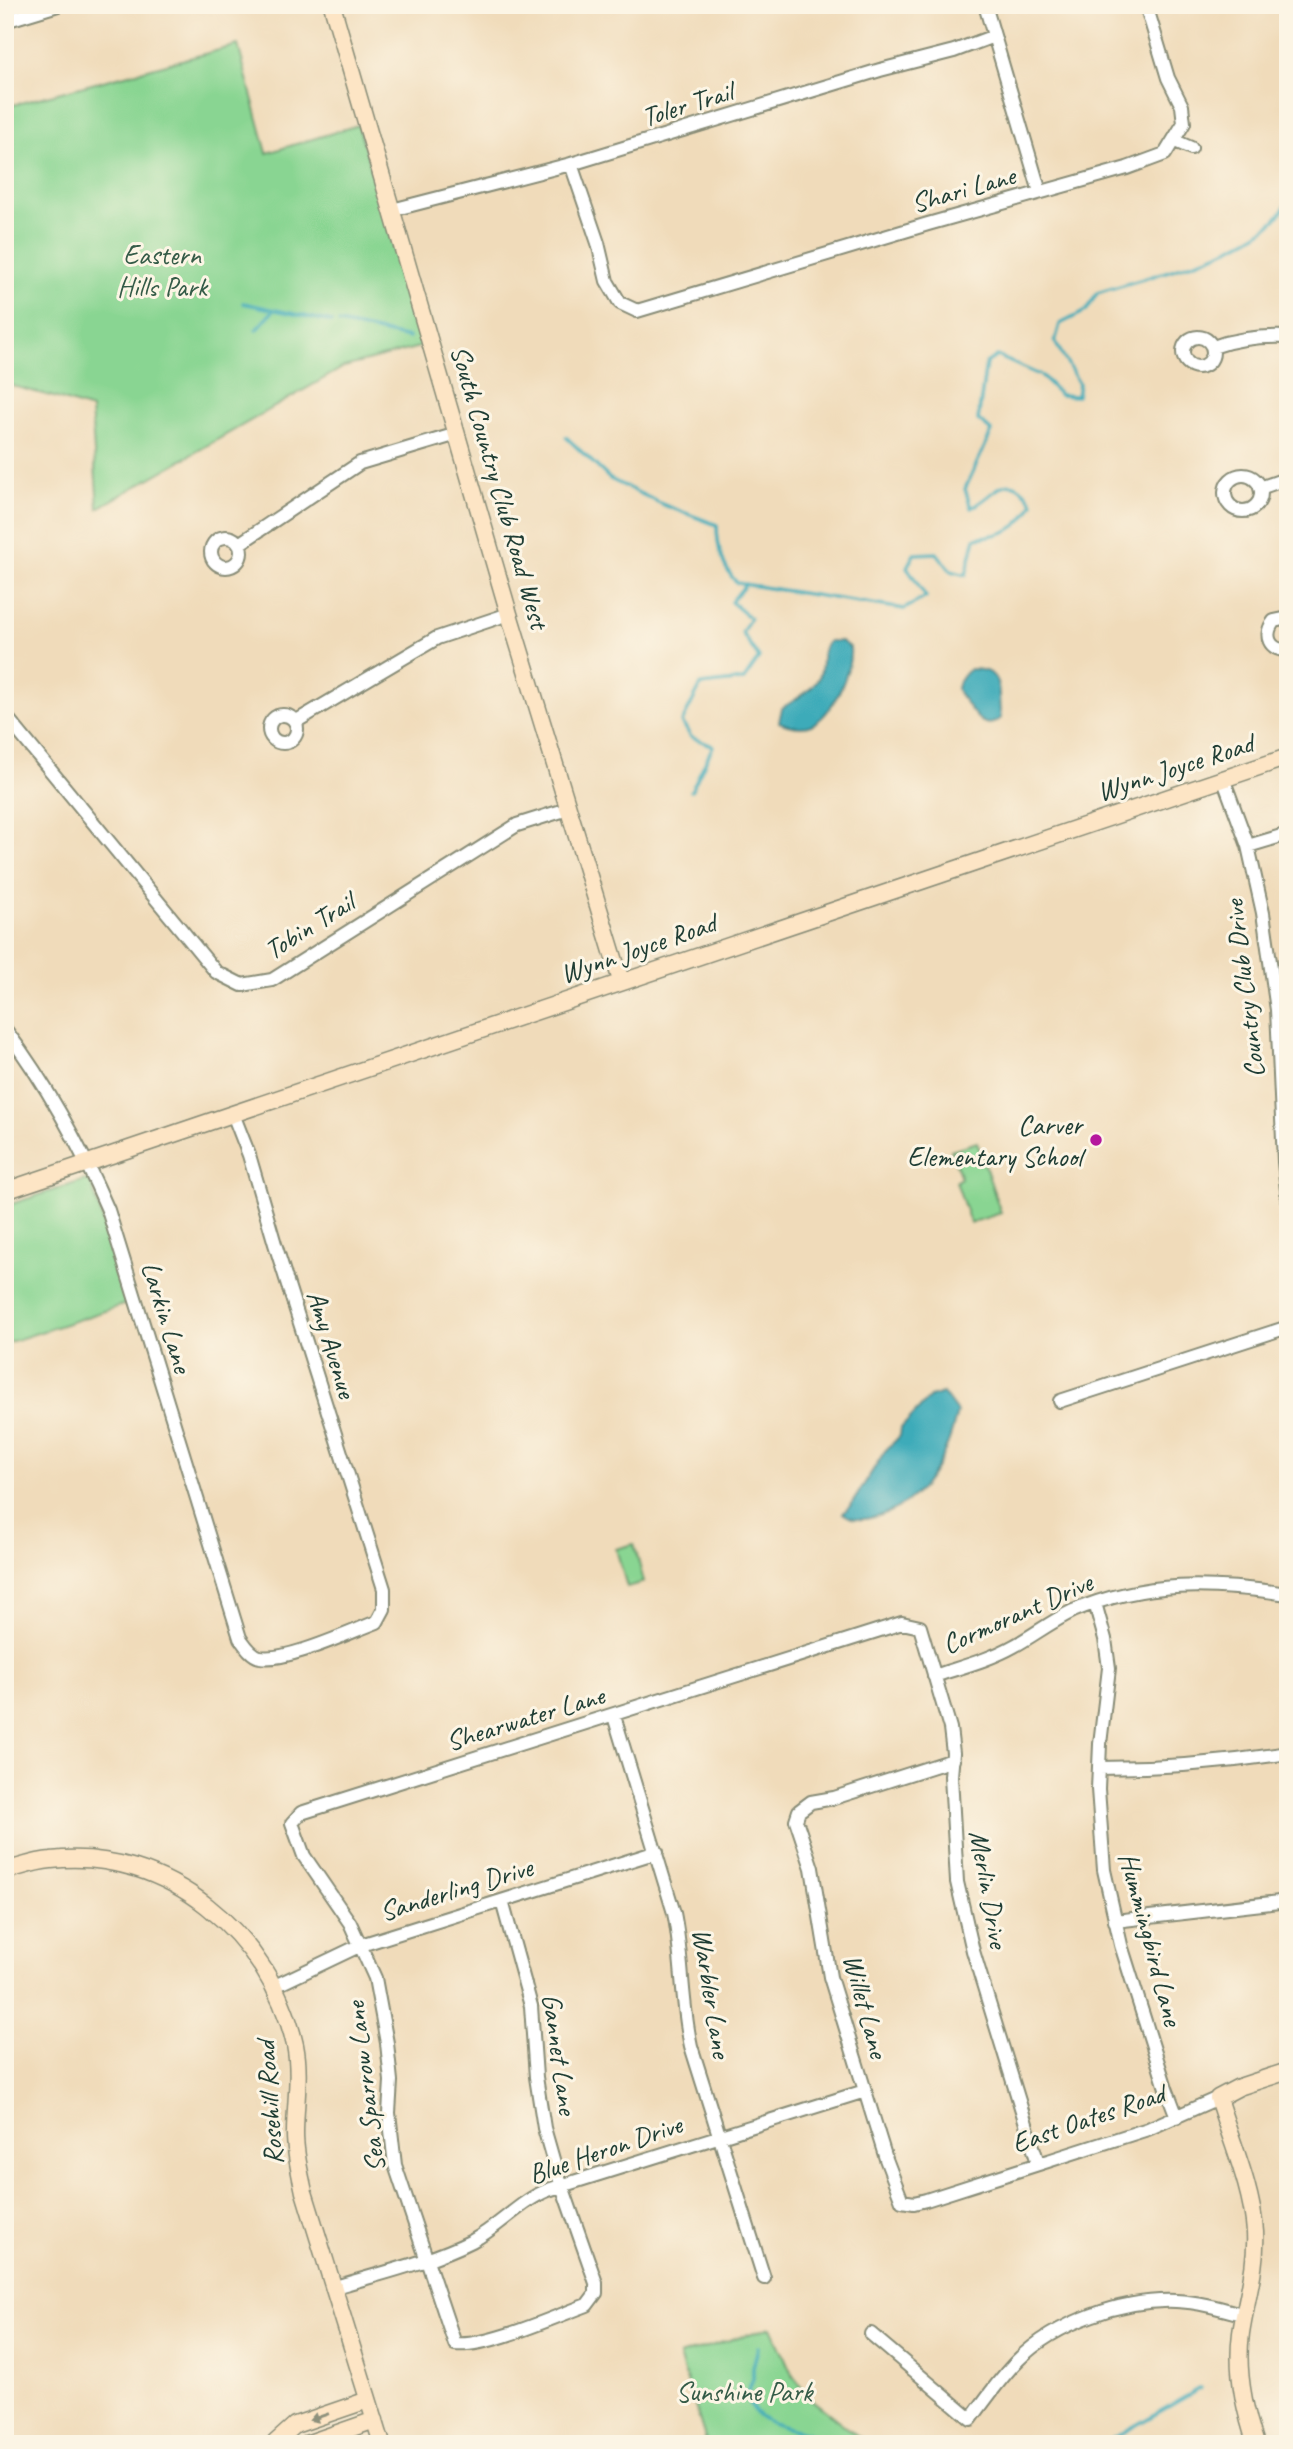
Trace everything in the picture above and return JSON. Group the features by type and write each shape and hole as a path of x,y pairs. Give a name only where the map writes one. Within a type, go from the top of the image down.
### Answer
{"street":[{"path":"5,21 58,5"},
{"name":"South Country Club Road West","path":"332,5 509,614 621,982"},
{"path":"985,5 1040,192"},
{"path":"1146,5 1168,78 1182,106 1184,123 1175,141 1191,148"},
{"name":"Toler Trail","path":"392,210 572,164 954,51 994,36"},
{"name":"Shari Lane","path":"572,164 598,243 607,281 620,303 637,311 1166,154 1175,141"},
{"path":"1213,347 1231,340 1288,337"},
{"path":"239,544 360,463 457,434"},
{"path":"1260,488 1288,478"},
{"path":"295,722 436,638 509,614"},
{"path":"1288,618 1274,621 1268,635 1272,645 1282,651 1288,650"},
{"name":"Tobin Trail","path":"5,715 216,972 242,985 272,981 517,825 568,809"},
{"name":"Wynn Joyce Road","path":"5,1191 1288,757"},
{"name":"Country Club Drive","path":"1223,778 1248,846 1282,1009 1288,1200"},
{"path":"1248,846 1288,834"},
{"name":"Larkin Lane","path":"5,1029 28,1060 88,1164 108,1210 240,1638"},
{"name":"Amy Avenue","path":"233,1114 249,1155 384,1589 384,1609 377,1622 280,1657 258,1657 240,1638"},
{"path":"1060,1401 1288,1327"},
{"name":"Cormorant Drive","path":"934,1676 1000,1653 1063,1616 1095,1603 1146,1589 1195,1585 1288,1594"},
{"name":"Hummingbird Lane","path":"1095,1603 1105,1639 1109,1668 1099,1768 1101,1839 1115,1921 1177,2117"},
{"name":"Shearwater Lane","path":"361,1945 350,1923 304,1856 292,1823 301,1813 902,1623 911,1625"},
{"name":"Merlin Drive","path":"911,1625 920,1627 950,1728 953,1831 960,1894 973,1951 1038,2163"},
{"name":"Warbler Lane","path":"614,1716 657,1852 679,1935 681,1985 691,2046 764,2278"},
{"path":"1099,1768 1186,1766 1288,1753"},
{"name":"Willet Lane","path":"902,2201 889,2169 830,1977 812,1868 796,1820 799,1811 811,1802 834,1798 953,1760"},
{"name":"Sanderling Drive","path":"275,1986 361,1945 657,1852"},
{"name":"Rosehill Road","path":"5,1871 53,1859 86,1859 122,1864 153,1874 186,1891 223,1919 245,1941 275,1986 287,2014 295,2048 299,2078 295,2135 304,2192 382,2444"},
{"name":"Gannet Lane","path":"455,2344 483,2342 587,2305 596,2294 596,2283 562,2186 543,2120 536,2077 531,2006 502,1901"},
{"path":"1115,1921 1288,1901"},
{"name":"Sea Sparrow Lane","path":"361,1945 375,1978 383,2011 391,2081 389,2113 395,2165 455,2344"},
{"name":"East Oates Road","path":"902,2201 914,2203 926,2200 1148,2129 1239,2087 1288,2070"},
{"name":"Blue Heron Drive","path":"332,2288 427,2259 474,2240 526,2201 562,2186 865,2091"},
{"path":"1217,2098 1251,2204 1255,2232 1255,2259 1241,2335 1241,2377 1244,2403 1256,2444"},
{"path":"871,2334 971,2419 1020,2358 1056,2332 1097,2312 1161,2301 1178,2301 1222,2308 1245,2315"},
{"path":"274,2443 295,2425 368,2400"},
{"path":"306,2444 375,2420"},
{"path":"274,2443 295,2444"}],"green space":[{"name":"Eastern Hills Park","path":"238,45 267,153 358,125 423,346 344,367 98,508 91,409 5,384 5,107"},
{"path":"977,1142 1001,1213 970,1223 956,1181 961,1178 951,1150"},
{"path":"85,1180 91,1183 129,1303 7,1343 5,1206"},
{"path":"634,1544 644,1582 627,1587 616,1549"},
{"name":"Sunshine Park","path":"771,2327 793,2376 812,2400 868,2444 707,2444 679,2356"}],"water":[{"path":"829,641 841,641 850,648 848,668 834,702 819,720 811,725 803,727 779,722 782,708 815,684 820,674 823,650"},
{"path":"970,669 990,673 998,684 1001,718 995,722 990,724 980,721 958,692 960,680"},
{"path":"943,1393 957,1412 953,1429 940,1462 920,1490 892,1511 874,1517 858,1519 843,1513 851,1505 885,1451 900,1436 901,1428 930,1397"}],"waterway":[{"path":"566,437 610,479 664,505 717,525 721,556 737,583 904,609 926,597 907,567 914,554 937,553 951,571 966,575 975,538 1010,530 1023,519 1033,503 1025,492 1010,484 996,490 971,508 965,489 992,431 978,420 986,363 997,356 1042,376 1060,395 1077,396 1079,384 1055,342 1060,324 1086,311 1097,293 1191,264 1239,244 1275,220 1288,202"},
{"path":"243,303 332,322"},
{"path":"256,330 273,311"},
{"path":"339,323 409,338"},
{"path":"691,791 713,746 691,737 682,722 701,685 744,680 759,658 742,633 750,618 731,602 746,584"},
{"path":"1283,2326 1288,2321"},
{"path":"758,2348 753,2379 746,2397 753,2409 771,2423 816,2437 827,2444"},
{"path":"1103,2444 1201,2388"}],"place":[{"name":"Carver Elementary School","path":"1096,1140"}]}
